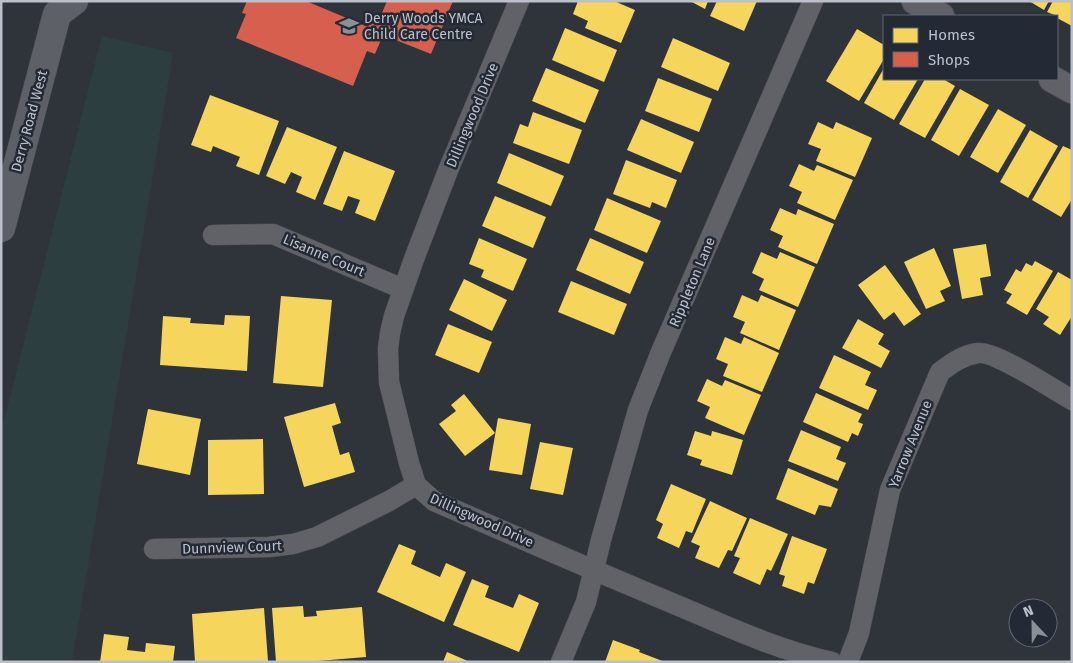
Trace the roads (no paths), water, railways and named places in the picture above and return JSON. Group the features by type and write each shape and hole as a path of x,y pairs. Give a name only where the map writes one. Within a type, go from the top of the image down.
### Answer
{"main road":[{"name":"Derry Road West","path":"1,228 60,5"}],"street":[{"name":"Dillingwood Drive","path":"520,1 447,174 403,289 390,333 388,365 393,402 408,463 416,485 434,501 594,570 745,634 813,658 832,662"},
{"name":"Rippleton Lane","path":"561,662 586,602 601,540 638,410 661,352 813,1"},
{"path":"915,1 940,15"},
{"path":"1054,80 1072,90"},
{"name":"Lisanne Court","path":"213,235 273,234 403,289"},
{"name":"Yarrow Avenue","path":"848,662 859,633 890,490 940,372 957,360 980,353 999,358 1072,400"},
{"name":"Dunnview Court","path":"154,549 269,547 293,544 317,538 416,485"}],"place":[{"name":"Derry Woods YMCA Child Care Centre","path":"349,26"}]}
